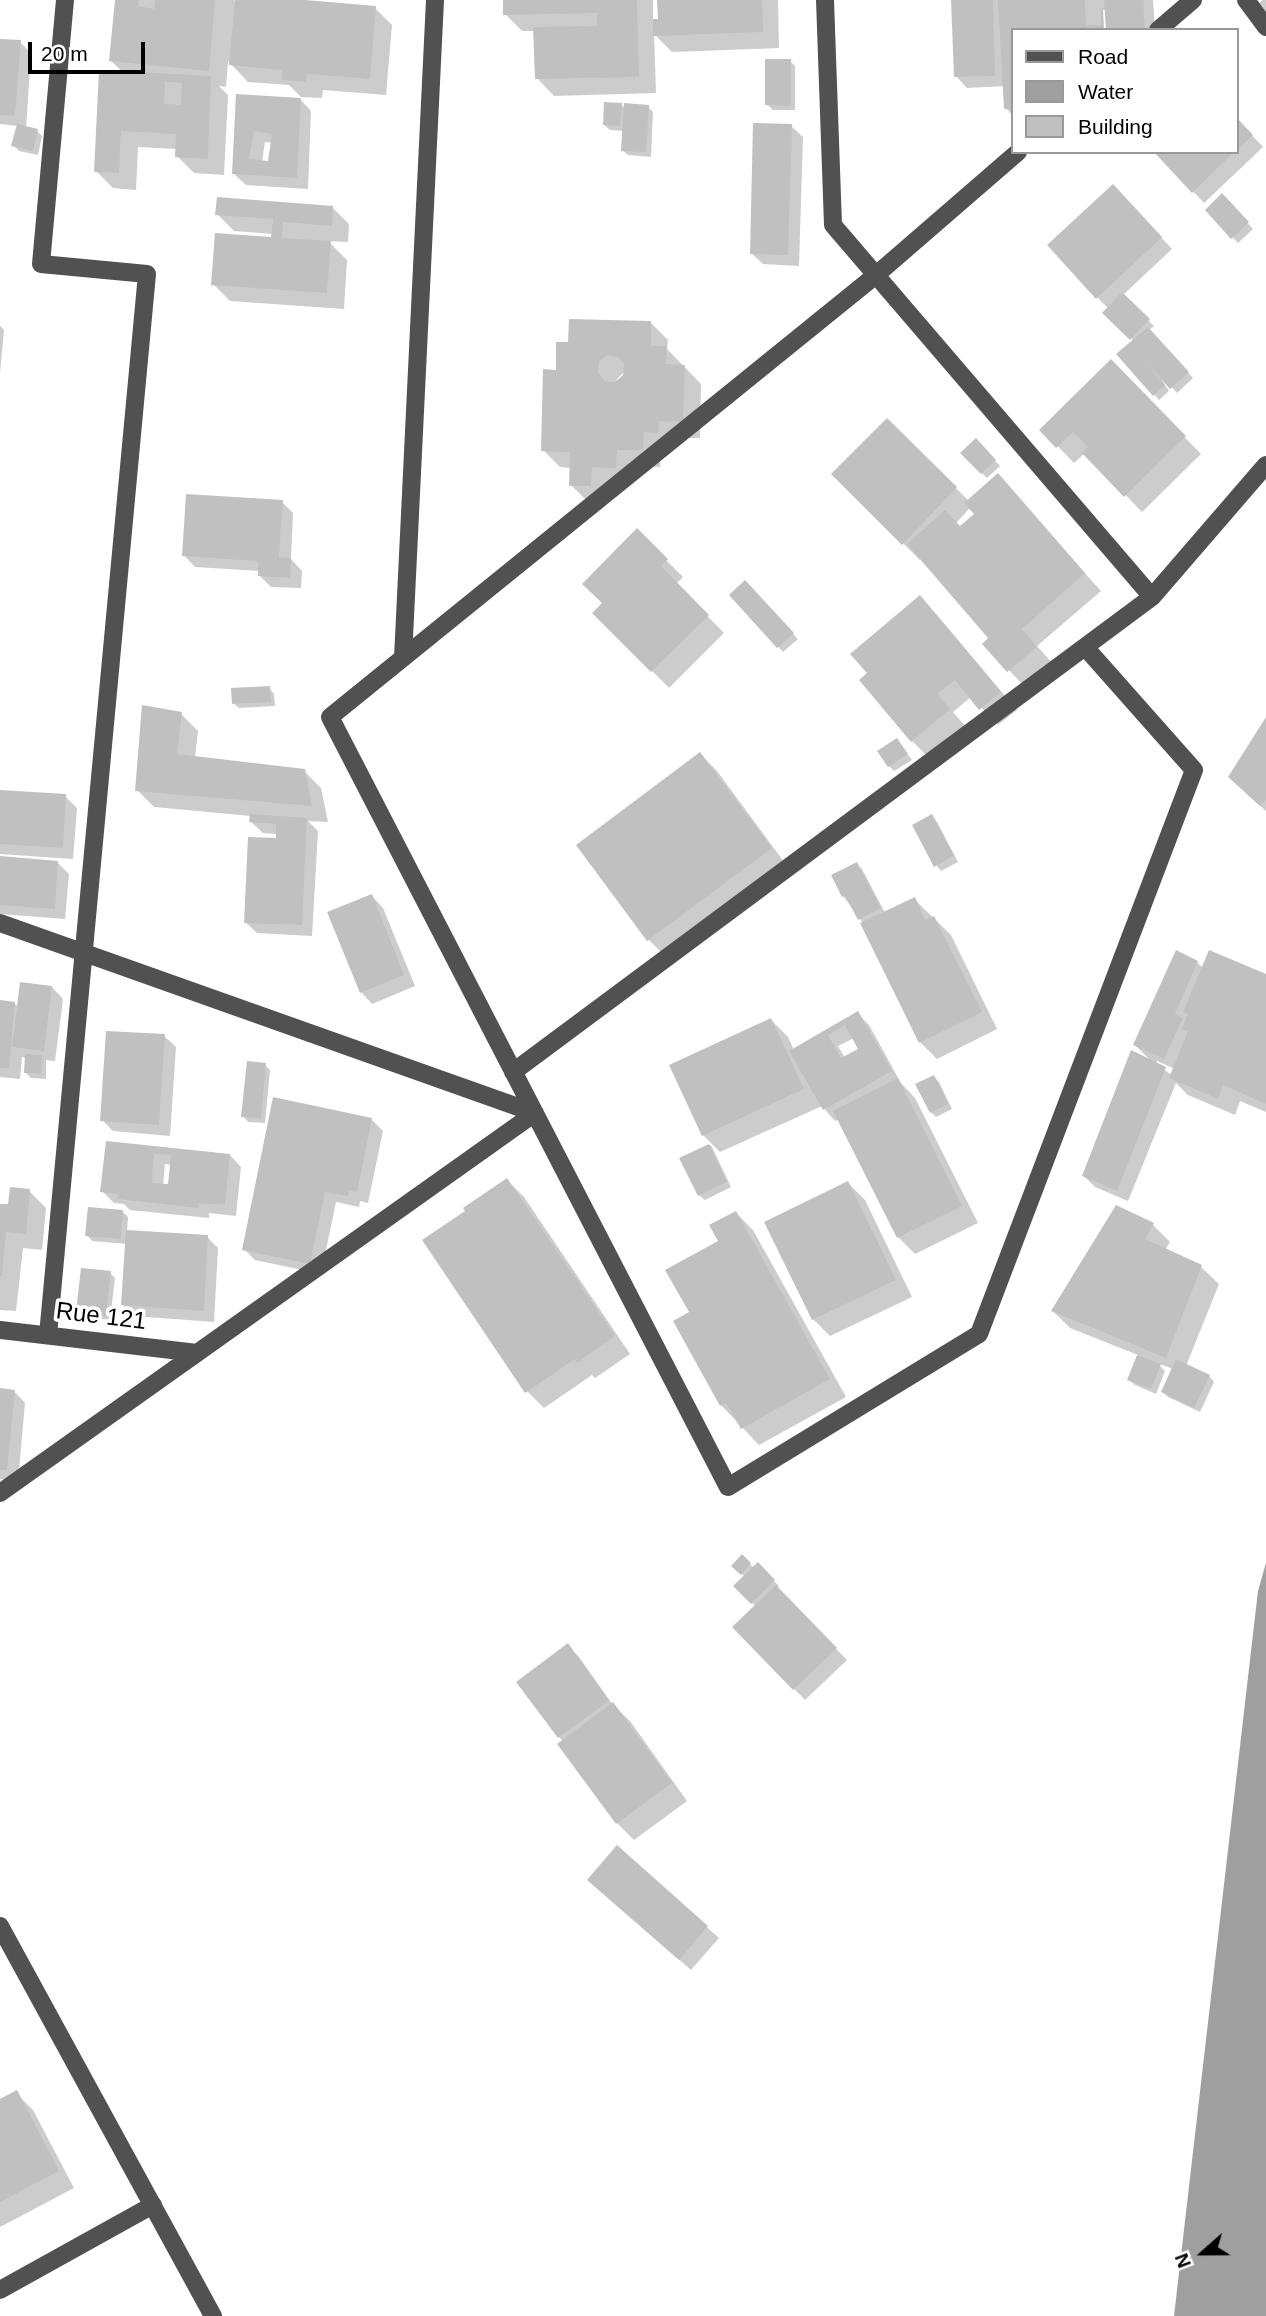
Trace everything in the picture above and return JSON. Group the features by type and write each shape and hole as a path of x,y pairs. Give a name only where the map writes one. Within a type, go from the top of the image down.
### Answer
{"street":[{"path":"48,1335 147,274 41,264 65,0"},
{"path":"403,658 435,0"},
{"path":"825,0 833,225 1152,597"},
{"path":"1160,28 1192,0"},
{"path":"1246,0 1266,27"},
{"path":"1016,154 876,275 330,717 728,1487 979,1334 1194,770 1085,647"},
{"path":"513,1072 1152,597 1266,465"},
{"path":"0,923 535,1113"},
{"path":"0,1493 535,1113"},
{"name":"Rue 121","path":"0,1330 197,1353"},
{"path":"0,1926 214,2316"},
{"path":"0,2290 153,2205"}],"water":[{"path":"1266,1563 1266,2316 1174,2316 1258,1591"}],"building":[{"path":"115,0 139,0 138,6 154,9 155,0 215,0 209,71 109,61"},
{"path":"235,0 305,0 376,6 370,79 307,74 306,82 282,80 282,70 229,65"},
{"path":"503,0 637,0 639,77 535,79 533,27 597,26 597,13 503,15"},
{"path":"657,0 762,0 763,32 653,36 653,19 658,19"},
{"path":"951,0 993,0 995,76 954,77"},
{"path":"998,0 1085,0 1086,25 1101,25 1103,8 1104,28 1010,28 1010,109 1004,109"},
{"path":"1104,0 1143,0 1145,28 1106,28"},
{"path":"0,39 21,40 15,116 0,115"},
{"path":"765,59 791,59 791,106 765,105"},
{"path":"99,70 211,76 208,159 175,157 176,134 121,131 119,173 94,172","holes":["165,82 182,83 181,105 164,104"]},
{"path":"236,94 301,98 297,178 232,174","holes":["254,131 272,134 268,161 249,159"]},
{"path":"604,102 622,103 620,126 603,125"},
{"path":"624,103 649,105 646,152 621,151"},
{"path":"1238,119 1253,135 1238,149"},
{"path":"753,123 792,124 788,255 750,254"},
{"path":"17,124 38,129 33,151 11,146"},
{"path":"1156,154 1232,154 1192,193"},
{"path":"1113,184 1162,237 1096,299 1047,245"},
{"path":"1222,193 1249,222 1231,239 1205,210"},
{"path":"217,197 333,206 332,226 283,222 282,238 331,241 327,293 211,285 215,233 271,237 273,219 215,215"},
{"path":"1122,292 1150,319 1130,340 1102,313"},
{"path":"569,319 651,321 651,346 667,346 666,364 685,365 683,422 659,421 658,433 644,432 643,450 617,450 616,468 592,467 591,486 569,486 570,452 541,451 543,369 556,370 556,342 568,342","holes":["607,355 618,357 624,364 623,375 615,382 605,381 598,373 599,362"]},
{"path":"1148,327 1189,372 1170,389 1139,355 1165,385 1153,396 1116,354"},
{"path":"1111,359 1186,436 1124,497 1082,453 1088,447 1073,432 1056,448 1039,430"},
{"path":"887,418 957,487 902,545 831,474"},
{"path":"976,438 996,460 981,474 960,453"},
{"path":"998,473 1085,573 1022,629 1037,647 1007,672 982,644 988,638 907,544 945,510 960,526 974,514 964,503"},
{"path":"186,494 283,500 279,557 291,558 290,578 258,576 258,561 182,556"},
{"path":"637,528 668,559 661,566 709,615 651,672 592,613 602,603 582,584"},
{"path":"745,580 794,633 777,648 729,595"},
{"path":"920,595 1001,692 979,710 955,680 937,694 950,709 911,742 859,680 867,673 850,654"},
{"path":"270,686 271,702 232,704 231,688"},
{"path":"142,705 182,712 177,754 305,769 312,806 135,791"},
{"path":"1266,717 1266,800 1260,806 1228,777"},
{"path":"897,738 908,754 888,767 877,751"},
{"path":"700,752 772,848 647,941 576,845"},
{"path":"0,790 66,794 63,848 0,844"},
{"path":"250,814 307,818 302,925 244,923 248,837 276,838 276,824 249,822"},
{"path":"932,814 954,856 934,867 912,825"},
{"path":"0,856 58,861 55,909 0,905"},
{"path":"857,862 881,908 858,920 831,875"},
{"path":"372,894 404,975 360,993 327,912"},
{"path":"915,897 925,920 934,916 982,1012 919,1043 860,923"},
{"path":"1176,950 1198,961 1175,1014 1183,1018 1164,1059 1133,1045"},
{"path":"1209,950 1266,974 1266,1104 1223,1085 1218,1099 1169,1078 1188,1031 1182,1029 1188,1014 1183,1012"},
{"path":"20,982 52,986 44,1051 12,1047"},
{"path":"0,1000 15,1002 9,1068 0,1068"},
{"path":"858,1011 892,1071 823,1110 789,1051","holes":["845,1025 858,1049 841,1058 828,1035"]},
{"path":"771,1018 804,1089 702,1136 669,1065"},
{"path":"106,1031 165,1034 159,1125 100,1121"},
{"path":"1131,1050 1166,1067 1117,1191 1082,1176"},
{"path":"25,1054 42,1055 41,1074 24,1073"},
{"path":"247,1061 266,1063 261,1118 241,1117"},
{"path":"934,1075 948,1104 930,1113 915,1084"},
{"path":"898,1078 962,1206 897,1238 833,1111"},
{"path":"273,1097 372,1118 357,1192 349,1191 348,1196 325,1192 310,1264 242,1250"},
{"path":"106,1141 230,1154 225,1205 199,1203 198,1208 117,1199 118,1194 100,1192","holes":["154,1154 171,1155 168,1184 152,1183"]},
{"path":"709,1144 727,1182 698,1196 679,1158"},
{"path":"507,1178 615,1336 577,1363 575,1359 525,1393 422,1240"},
{"path":"848,1181 896,1280 812,1320 764,1222"},
{"path":"10,1187 30,1189 26,1234 6,1232 0,1276 0,1204 8,1204"},
{"path":"1116,1205 1154,1223 1145,1239 1202,1265 1166,1358 1051,1311"},
{"path":"88,1207 123,1210 121,1239 85,1236"},
{"path":"736,1211 830,1379 741,1429 726,1403 720,1406 673,1321 689,1312 665,1270 718,1241 709,1225"},
{"path":"126,1230 208,1235 204,1311 121,1305"},
{"path":"81,1268 111,1271 106,1316 76,1312"},
{"path":"1137,1355 1161,1364 1151,1389 1127,1380"},
{"path":"1176,1359 1210,1375 1194,1408 1161,1392"},
{"path":"0,1388 15,1390 7,1470 0,1470"},
{"path":"742,1554 751,1563 741,1575 731,1566"},
{"path":"758,1562 775,1580 751,1604 733,1586"},
{"path":"776,1585 837,1648 793,1690 732,1627"},
{"path":"568,1643 609,1701 558,1738 516,1682"},
{"path":"613,1702 672,1783 616,1824 557,1744"},
{"path":"617,1845 708,1926 679,1960 587,1880"},
{"path":"17,2090 59,2171 0,2202 0,2099"}]}
